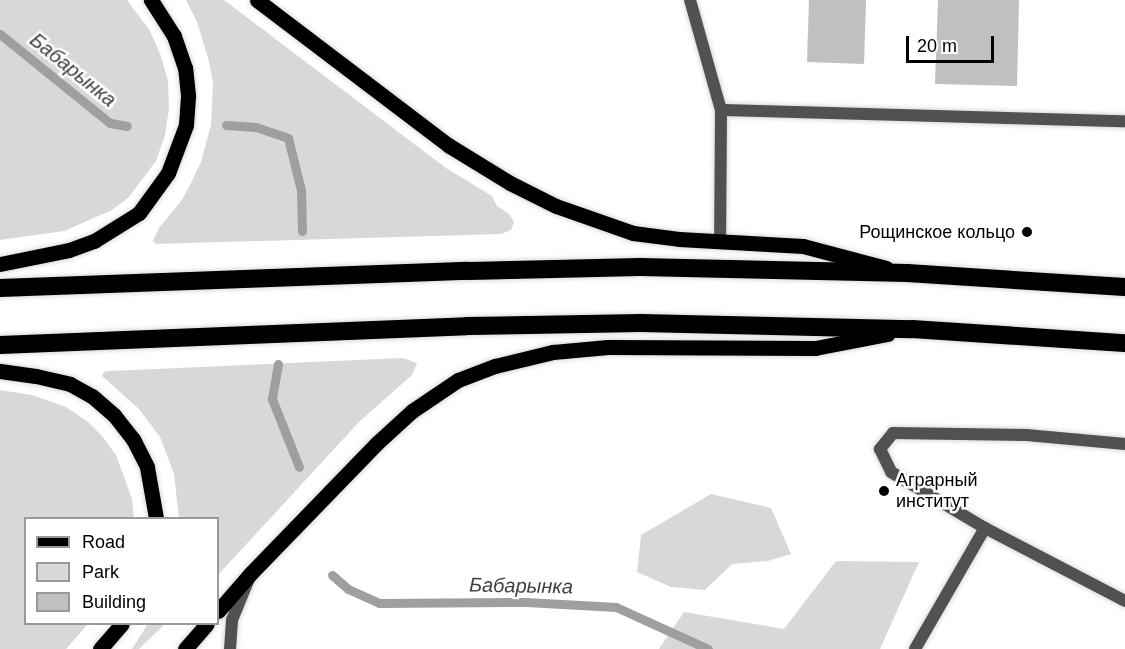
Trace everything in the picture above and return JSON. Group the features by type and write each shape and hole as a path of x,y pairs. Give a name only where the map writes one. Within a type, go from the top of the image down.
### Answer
{"highway":[{"path":"0,288 445,271 628,267 906,273 1125,287"},
{"path":"0,345 467,326 641,322 912,329 1125,343"}],"main road":[{"path":"0,264 69,250 94,242 139,213 155,194 168,173 186,125 188,95 185,68 174,36 151,0"},
{"path":"257,0 448,145 510,183 556,206 633,232 720,242 803,246 906,273"},
{"path":"219,610 251,573 377,443 412,411 458,380 495,366 553,352 608,347 815,348 912,329"},
{"path":"0,371 70,384 92,396 114,416 133,439 147,467 156,517"},
{"path":"100,649 121,625"},
{"path":"185,649 206,625"}],"street":[{"path":"690,0 721,110 720,242"},
{"path":"721,110 1125,121"},
{"path":"1125,444 1026,435 893,433 880,448 891,472 985,528 1125,601"},
{"path":"915,649 985,528"},
{"path":"230,649 232,620 251,573"}],"green space":[{"path":"0,0 127,0 150,31 161,56 168,81 169,108 165,135 156,161 128,198 112,210 64,231 0,240"},
{"path":"186,0 224,0 446,168 492,196 497,206 509,214 514,222 511,230 501,234 156,244 153,241 159,228 182,200 201,162 211,125 213,83 209,61 197,22"},
{"path":"403,358 417,363 412,375 359,422 219,574 219,517 179,517 174,474 160,437 139,409 102,376 104,372"},
{"path":"0,390 32,395 66,407 88,422 116,455 132,499 134,517 24,517 24,625 87,625 66,649 0,649"},
{"path":"711,494 771,508 791,554 768,561 732,564 705,590 671,587 637,572 641,535"},
{"path":"836,561 919,562 880,649 659,649 684,612 784,629"},
{"path":"147,625 164,625 139,649 132,649"}],"building":[{"path":"809,0 866,0 864,64 807,62"},
{"path":"938,0 1019,0 1017,86 935,84"}],"waterway":[{"name":"Бабарынка","path":"0,34 110,123 127,126"},
{"name":"Бабарынка","path":"226,125 256,127 288,138 301,190 302,231"},
{"name":"Бабарынка","path":"278,364 272,399 299,467"},
{"name":"Бабарынка","path":"332,575 348,589 379,603 526,602 616,607 708,649"}],"place":[{"name":"Рощинское кольцо","path":"1027,232"},
{"name":"Аграрный институт","path":"884,491"}]}
